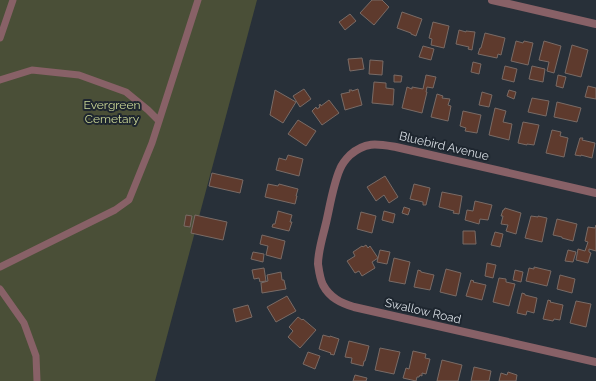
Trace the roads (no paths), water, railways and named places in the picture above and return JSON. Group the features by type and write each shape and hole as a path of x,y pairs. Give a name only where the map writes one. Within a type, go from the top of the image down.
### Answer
{"street":[{"path":"492,0 596,24"},
{"name":"Bluebird Avenue","path":"328,214 340,169 344,162 357,150 373,144 396,147 596,193"},
{"name":"Swallow Road","path":"328,214 318,264 320,275 328,292 342,304 596,362"}],"lane":[{"path":"0,38 13,0"},
{"path":"0,267 116,210 129,200 152,143 196,0"},
{"path":"0,80 32,70 79,76 126,92 159,121"},
{"path":"0,289 24,322 36,356 37,381"}],"park label":[{"name":"Evergreen Cemetary","path":"112,112"}]}
